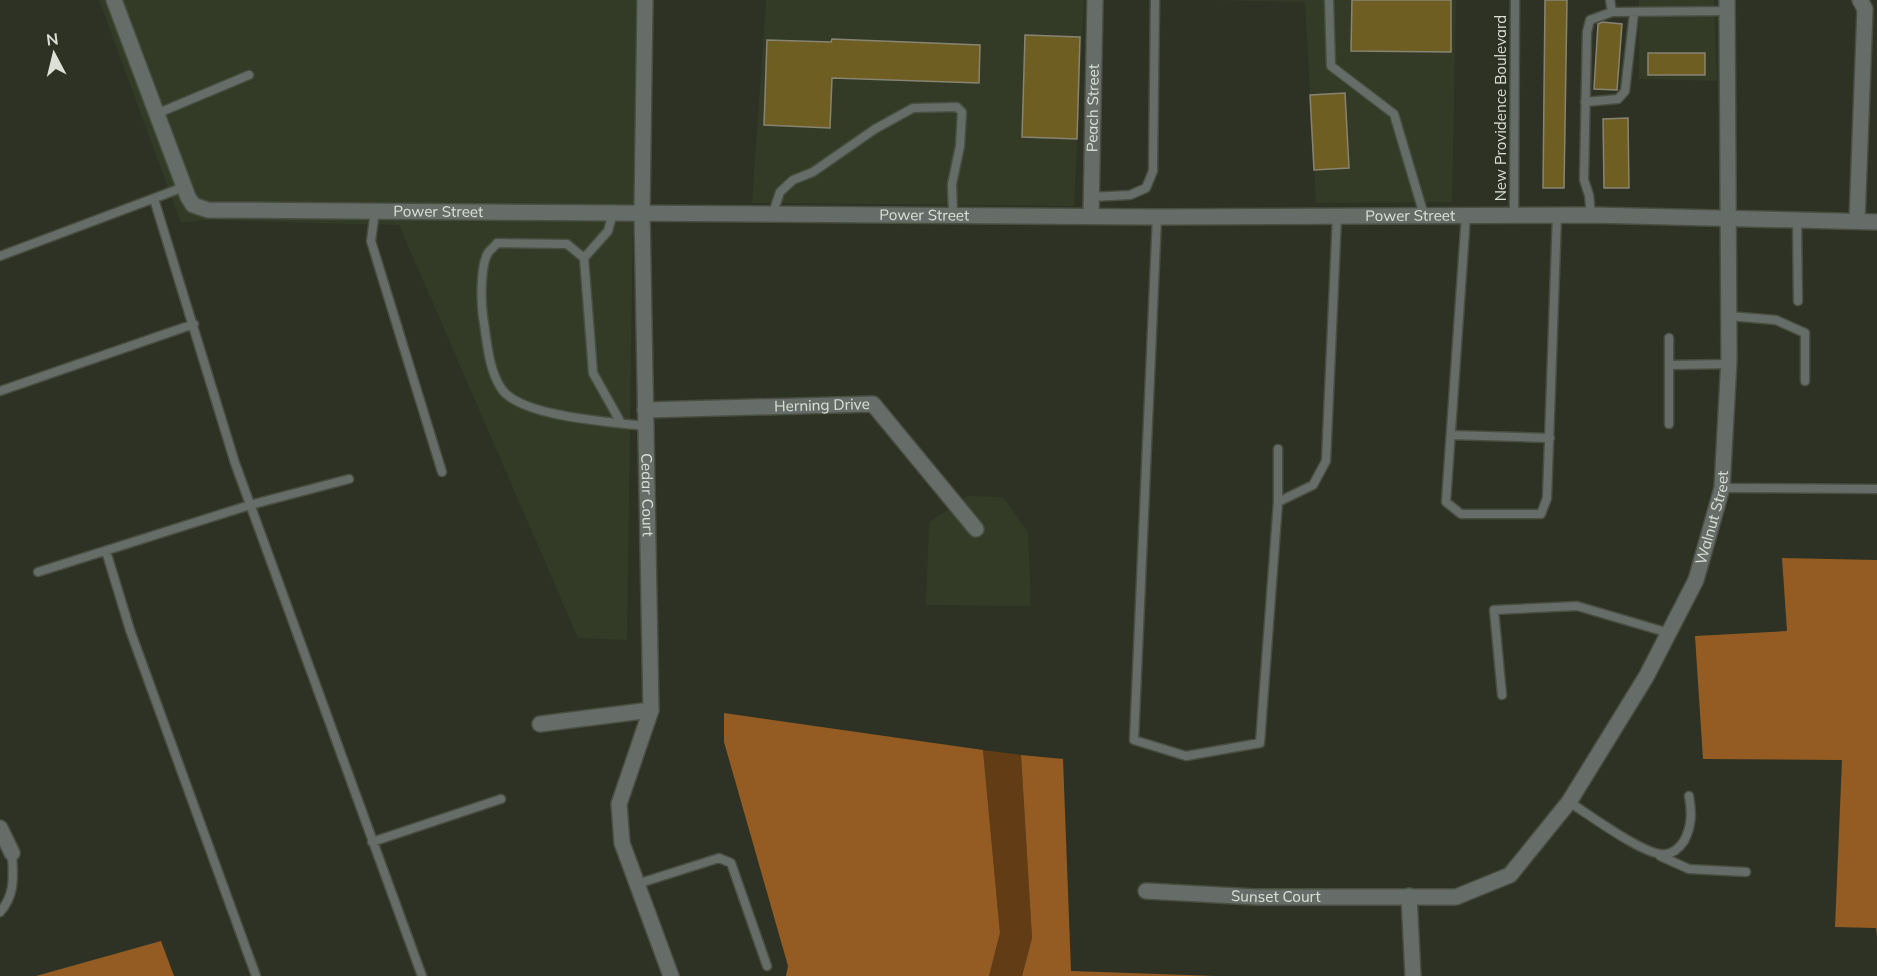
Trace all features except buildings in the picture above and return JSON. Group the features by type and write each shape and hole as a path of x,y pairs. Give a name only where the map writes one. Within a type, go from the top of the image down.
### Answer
{"street":[{"name":"Power Street","path":"114,0 184,187 193,205 208,210 1157,217 1591,215 1728,217 1753,221 1877,222"},
{"name":"Cedar Court","path":"645,0 642,212 651,710 619,804 622,843 671,976"},
{"name":"Peach Street","path":"1091,216 1095,0"},
{"path":"1857,221 1865,9 1860,0"},
{"name":"Walnut Street","path":"1409,896 1456,897 1510,875 1569,801 1646,677 1696,580 1722,488 1729,364 1727,6"},
{"name":"Herning Drive","path":"645,418 873,404 976,529"},
{"path":"540,723 651,710"},
{"path":"0,828 12,853"},
{"name":"Sunset Court","path":"1146,891 1255,897 1409,896"},
{"path":"1409,896 1413,976"}],"lane":[{"path":"1090,197 1130,195 1146,188 1153,171 1155,0"},
{"path":"1329,0 1331,66 1394,114 1424,215"},
{"name":"New Providence Boulevard","path":"1514,216 1515,0"},
{"path":"1610,0 1612,12"},
{"path":"1591,215 1589,195 1584,180 1587,32 1590,20 1612,12 1634,13 1727,6"},
{"path":"1585,102 1618,99 1625,91 1634,13"},
{"path":"156,114 249,75"},
{"path":"773,213 780,192 793,180 813,172 913,108 930,106 957,107 962,112 960,146 952,184 953,215"},
{"path":"0,256 184,187"},
{"path":"154,199 250,505 422,976"},
{"path":"375,211 372,242 442,472"},
{"path":"584,258 608,231 613,212"},
{"path":"1466,215 1446,502 1461,514 1541,514 1547,498 1557,215"},
{"path":"1278,502 1313,485 1326,461 1337,216"},
{"path":"1157,217 1134,740 1186,756 1260,744 1278,502 1278,448"},
{"path":"1797,221 1798,301"},
{"path":"621,423 593,373 584,258 567,244 498,243 487,254 480,300 490,360 502,389 527,408 621,423 645,418"},
{"path":"1729,316 1776,320 1806,333 1805,381"},
{"path":"0,391 194,324"},
{"path":"1669,338 1669,424"},
{"path":"1669,365 1729,364"},
{"path":"1451,435 1550,438"},
{"path":"38,572 250,505 349,479"},
{"path":"1722,488 1877,489"},
{"path":"106,551 130,630 256,976"},
{"path":"1502,695 1494,610 1577,606 1669,633"},
{"path":"1649,851 1665,855 1678,849 1685,838 1693,814 1689,796"},
{"path":"372,842 501,799"},
{"path":"1569,801 1649,851 1689,869 1746,872"},
{"path":"0,912 9,902 13,885 12,853"},
{"path":"638,884 718,858 731,863 767,966"}],"shaded area":[{"path":"99,0 636,0 627,640 578,638 399,225 205,220 181,223"},
{"path":"766,0 1084,0 1074,206 752,203"},
{"path":"1208,0 1456,0 1452,202 1316,203 1305,2"},
{"path":"1639,0 1714,0 1717,81 1639,79"},
{"path":"968,496 1003,497 1028,532 1031,606 926,605 929,522"},
{"path":"1782,558 1877,560 1877,937 1876,928 1835,927 1842,760 1703,759 1695,636 1787,631"},
{"path":"724,713 983,750 1000,933 989,976 786,976 788,966 724,742"},
{"path":"983,750 1021,755 1032,938 1022,976 989,976 1000,933"},
{"path":"1021,755 1063,759 1071,971 1216,976 1022,976 1032,938"},
{"path":"161,941 174,976 36,976"}]}
